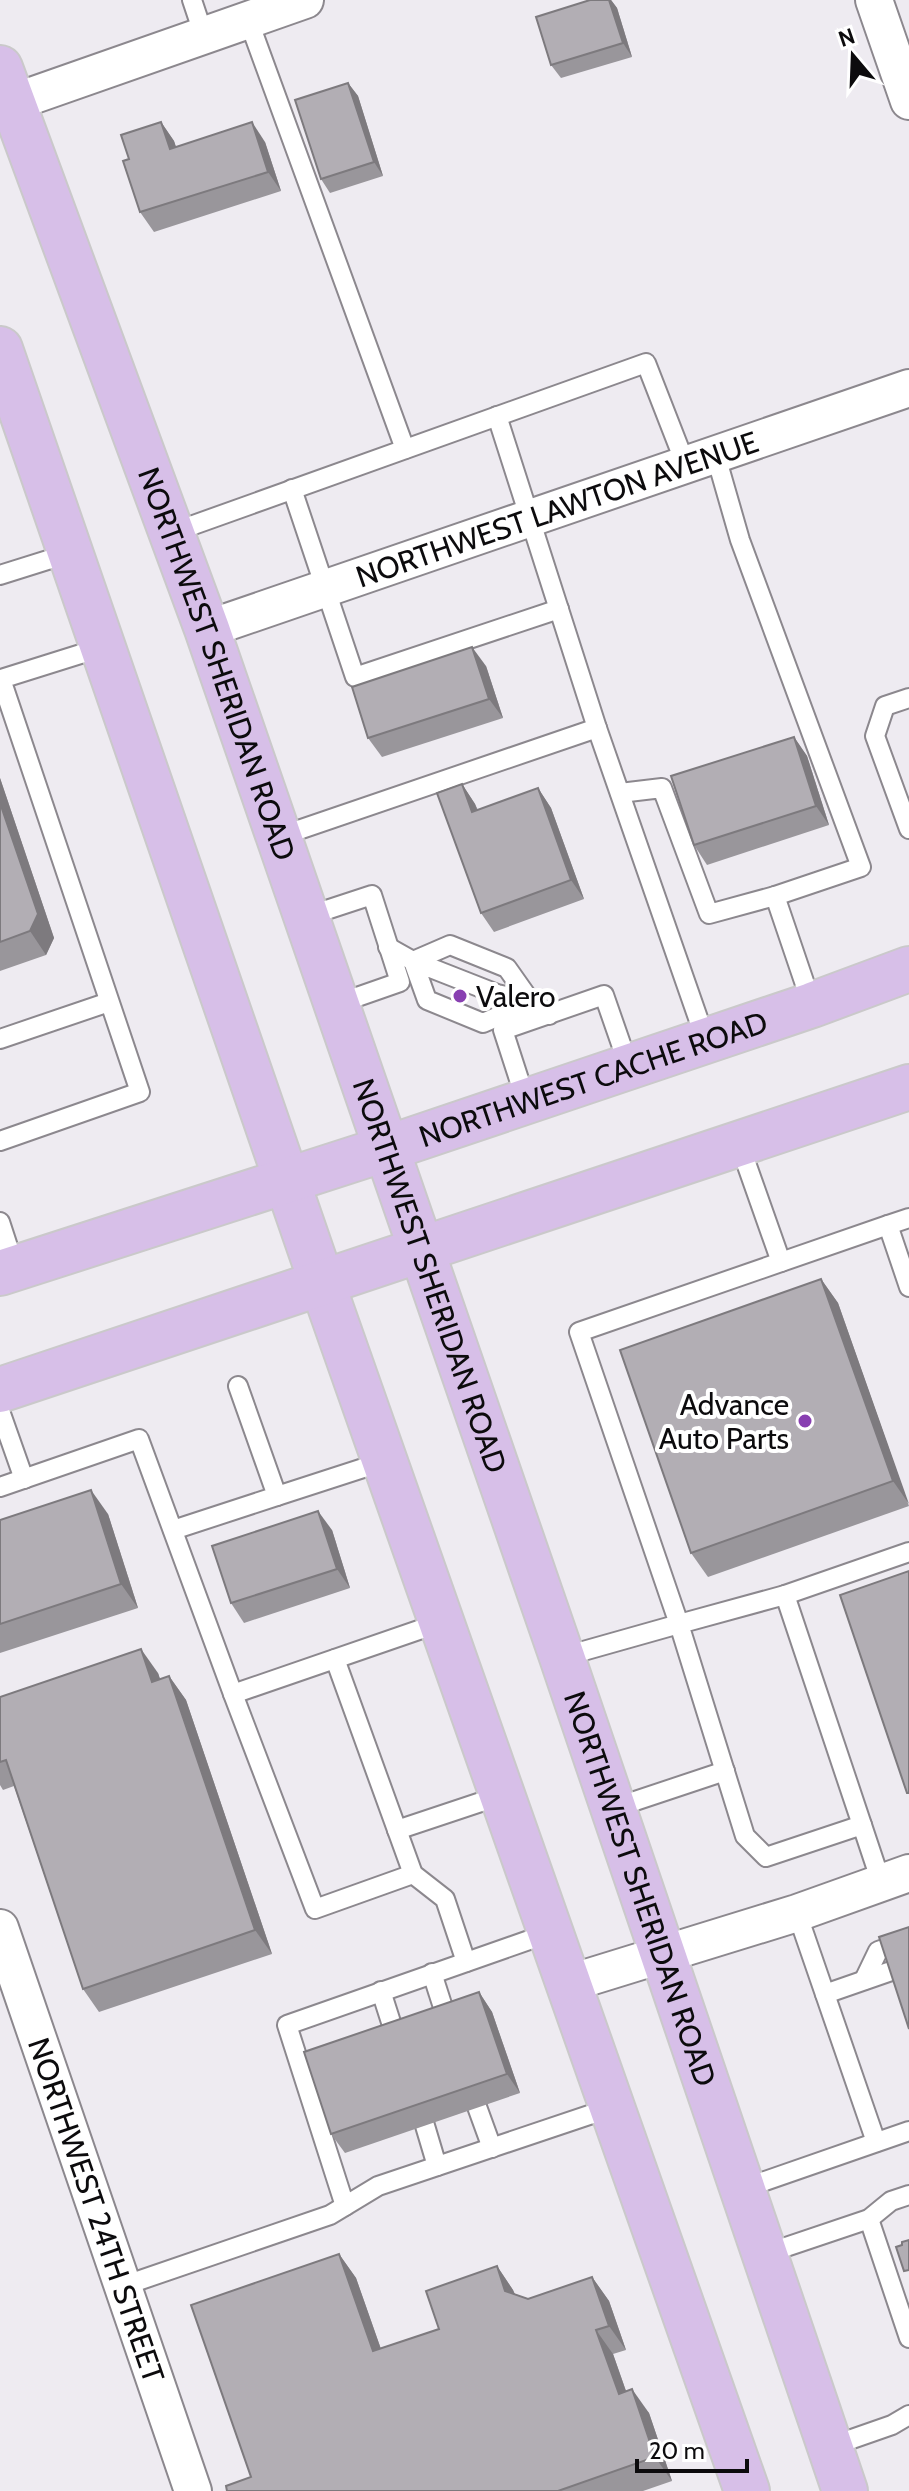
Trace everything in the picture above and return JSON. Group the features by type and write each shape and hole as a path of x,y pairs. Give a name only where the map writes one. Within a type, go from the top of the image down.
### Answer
{"main road":[{"name":"NORTHWEST SHERIDAN ROAD","path":"4,92 207,629 562,1657 844,2491"},
{"path":"0,349 322,1283 747,2491"},
{"name":"NORTHWEST CACHE ROAD","path":"8,1270 385,1149 812,1005 909,969"},
{"path":"0,1390 909,1087"}],"street":[{"path":"4,92 204,36 305,0"},
{"path":"874,0 909,101"},
{"name":"NORTHWEST LAWTON AVENUE","path":"207,629 909,388"},
{"path":"570,1983 797,1913 895,1878"},
{"name":"NORTHWEST 24TH STREET","path":"0,1928 193,2491"}],"lane":[{"path":"192,0 204,36"},
{"path":"248,19 405,449"},
{"path":"171,533 646,363 700,458 740,540 861,867 709,914 662,788 620,793"},
{"path":"497,416 597,728 706,1041"},
{"path":"292,489 355,677 559,609"},
{"path":"0,575 70,553"},
{"path":"0,1141 140,1092 0,680 103,647"},
{"path":"909,698 885,706 875,736 909,829"},
{"path":"278,837 597,728"},
{"path":"305,917 372,895 400,982 337,1004"},
{"path":"775,896 812,1005"},
{"path":"413,961 450,945 507,968 531,1002 549,1015"},
{"path":"388,947 413,961 497,994 531,1002"},
{"path":"413,961 427,1000 483,1023 531,1002"},
{"path":"526,1101 503,1030 604,995 629,1067"},
{"path":"0,1039 109,1002"},
{"path":"739,1143 781,1262"},
{"path":"862,1825 766,1857 745,1836 679,1624 579,1332 909,1218"},
{"path":"0,1222 8,1270"},
{"path":"888,1225 909,1287"},
{"path":"238,1386 277,1496"},
{"path":"0,1411 24,1479"},
{"path":"0,1487 139,1439 315,1909 413,1874"},
{"path":"173,1530 385,1461"},
{"path":"562,1657 785,1595 909,1552"},
{"path":"785,1595 862,1825 895,1878"},
{"path":"233,1694 442,1622"},
{"path":"335,1659 413,1874 445,1899 466,1962"},
{"path":"612,1808 725,1771"},
{"path":"397,1830 502,1795"},
{"path":"797,1913 876,2142"},
{"path":"345,2206 287,2025 552,1932"},
{"path":"864,1980 878,1951 909,1940"},
{"path":"825,1994 897,1969"},
{"path":"432,1973 448,2023"},
{"path":"381,1991 397,2041"},
{"path":"476,2104 492,2148"},
{"path":"123,2286 330,2215 378,2186 613,2107"},
{"path":"423,2119 437,2166"},
{"path":"742,2189 909,2131"},
{"path":"764,2255 869,2219 891,2201 909,2195"},
{"path":"869,2219 889,2259 909,2338"},
{"path":"829,2447 892,2425 909,2415"}],"building":[{"path":"590,0 609,0 623,43 551,65 536,17"},
{"path":"348,83 374,162 321,179 295,100"},
{"path":"161,122 170,149 252,122 268,172 140,212 123,161 129,159 121,135"},
{"path":"472,647 489,699 368,738 352,687"},
{"path":"794,737 816,806 694,845 671,776"},
{"path":"462,784 472,812 538,788 571,880 481,913 437,793"},
{"path":"0,803 38,914 30,931 0,942"},
{"path":"821,1279 893,1481 691,1553 620,1350"},
{"path":"91,1490 121,1584 0,1624 0,1520"},
{"path":"318,1511 337,1569 231,1603 212,1546"},
{"path":"909,1571 909,1793 907,1793 840,1595"},
{"path":"141,1649 152,1682 169,1676 255,1930 83,1989 6,1760 0,1762 0,1697"},
{"path":"909,1927 909,2029 879,1937"},
{"path":"479,1992 507,2074 331,2134 304,2052"},
{"path":"909,2240 909,2270 904,2271 896,2247"},
{"path":"339,2254 373,2351 439,2329 426,2291 497,2266 505,2291 528,2299 592,2277 609,2326 596,2330 619,2394 632,2389 655,2457 558,2491 227,2491 226,2486 251,2477 191,2305"}],"place":[{"name":"Valero","path":"460,996"},
{"name":"Advance Auto Parts","path":"805,1421"}]}
